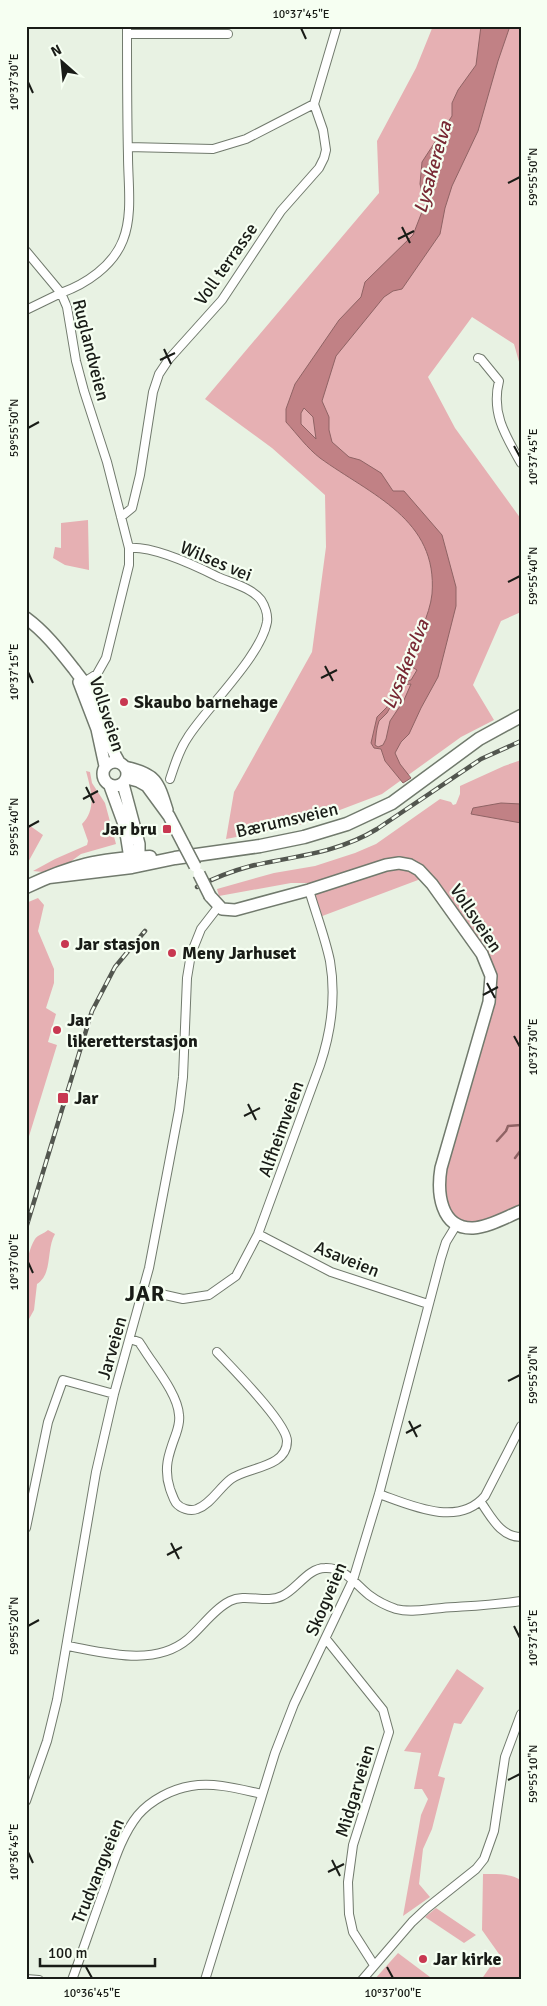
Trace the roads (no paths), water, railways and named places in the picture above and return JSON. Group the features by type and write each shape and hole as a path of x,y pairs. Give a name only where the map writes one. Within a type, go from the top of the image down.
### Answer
{"main road":[{"name":"Vollsveien","path":"26,618 48,637 76,672 98,708 111,747 124,773 139,844 133,861"},
{"name":"Vollsveien","path":"83,683 97,729 105,766"},
{"name":"Bærumsveien","path":"26,887 49,877 133,861 246,849 312,835 367,816 400,798 451,759 496,729 521,716"},
{"path":"110,786 119,786 124,773 111,762 105,766 103,778 110,786 125,827 133,861"},
{"name":"Vollsveien","path":"124,773 142,771 152,778 160,790 169,816 210,896 218,907 230,911 241,909 309,890 386,865 399,863 419,870 432,884 476,944 486,962 491,983 489,1002 440,1176 441,1203 445,1212 457,1224"},
{"path":"457,1224 465,1227 478,1227 521,1211"}],"street":[{"path":"128,147 213,150 246,139 314,104 338,26"},
{"name":"Ruglandveien","path":"83,683 97,674 106,658 129,565 129,548 76,361 67,307 61,293 75,288 108,263 117,253 124,239 128,209 127,30 228,34"},
{"name":"Voll terrasse","path":"121,517 132,508 140,475 148,414 159,374 174,353 222,300 280,211 319,168 324,158 326,150 323,130 314,104"},
{"path":"26,250 61,293 26,310"},
{"path":"478,358 499,380 496,395 498,415 506,436 521,463"},
{"name":"Wilses vei","path":"129,548 147,548 255,594 262,602 268,620 263,634 238,673 187,737 178,753 170,778"},
{"name":"Alfheimveien","path":"144,1290 183,1299 209,1294 236,1276 258,1234 328,1042 331,1022 332,991 330,961 309,890"},
{"name":"Jarveien","path":"26,1800 47,1740 68,1646 96,1472 114,1394 144,1290 179,1110 183,1077 186,978 190,954 200,929 218,907"},
{"name":"Skogveien","path":"205,1980 262,1794 294,1704 353,1580 379,1494 446,1242 457,1224"},
{"name":"Asaveien","path":"258,1234 331,1272 368,1286 428,1304"},
{"path":"130,1339 139,1342 172,1394 178,1407 180,1416 166,1468 167,1480 173,1499 185,1509 196,1510 237,1475 279,1459 286,1448 288,1439 276,1418 217,1352"},
{"path":"26,1528 48,1422 63,1380 114,1394"},
{"path":"379,1494 417,1507 446,1512 468,1508 480,1502 490,1488 520,1430"},
{"path":"480,1502 499,1528 513,1537 521,1537"},
{"path":"68,1646 144,1656 174,1650 223,1605 232,1600 241,1598 276,1599 293,1590 316,1570 324,1568 341,1571 370,1596 407,1611 521,1601"},
{"name":"Midgarveien","path":"326,1639 382,1710 389,1732 353,1845 348,1882 349,1914 353,1932 374,1965"},
{"path":"362,1980 412,1922 476,1869 484,1859 494,1830 505,1757 521,1714"},
{"name":"Trudvangveien","path":"72,1980 119,1851 128,1829 140,1813 158,1798 178,1789 191,1786 226,1786 262,1794"},
{"path":"26,1979 39,1980"}],"water":[{"name":"Lysakerelva","path":"481,26 510,26 478,131 452,186 440,234 402,289 393,291 384,297 336,356 322,401 329,417 329,430 332,442 349,457 360,460 381,473 393,491 404,491 442,535 456,587 456,606 438,677 409,734 401,742 395,753 400,764 411,778 403,783 385,761 381,749 374,748 371,743 377,717 387,707 401,678 405,677 407,681 411,680 417,670 412,667 411,663 431,602 431,568 424,546 413,528 379,498 311,450 286,422 286,409 295,384 339,320 361,297 365,282 413,235 425,204 420,184 422,162 452,116 452,103 458,90 476,65","holes":["304,408 313,417 316,439 301,424 301,413","411,684 404,700 390,721 383,745 378,747 375,745 379,721 387,713 403,685"]},
{"path":"501,803 521,804 521,823 471,814 473,808"}],"waterway":[{"path":"497,1141 508,1126 521,1125"},
{"path":"515,1158 521,1150"}],"railway":[{"path":"197,887 244,868 316,853 347,844 377,829 481,759 521,741"},
{"path":"26,1228 92,1011 115,967 145,931"}],"place":[{"name":"Skaubo barnehage","path":"124,702"},
{"name":"Jar bru","path":"167,829"},
{"name":"Jar stasjon","path":"65,944"},
{"name":"Meny Jarhuset","path":"172,953"},
{"name":"Jar likeretterstasjon","path":"57,1030"},
{"name":"Jar","path":"63,1098"},
{"name":"Jar kirke","path":"423,1959"}],"district":[{"name":"JAR","path":"145,1293"}]}
